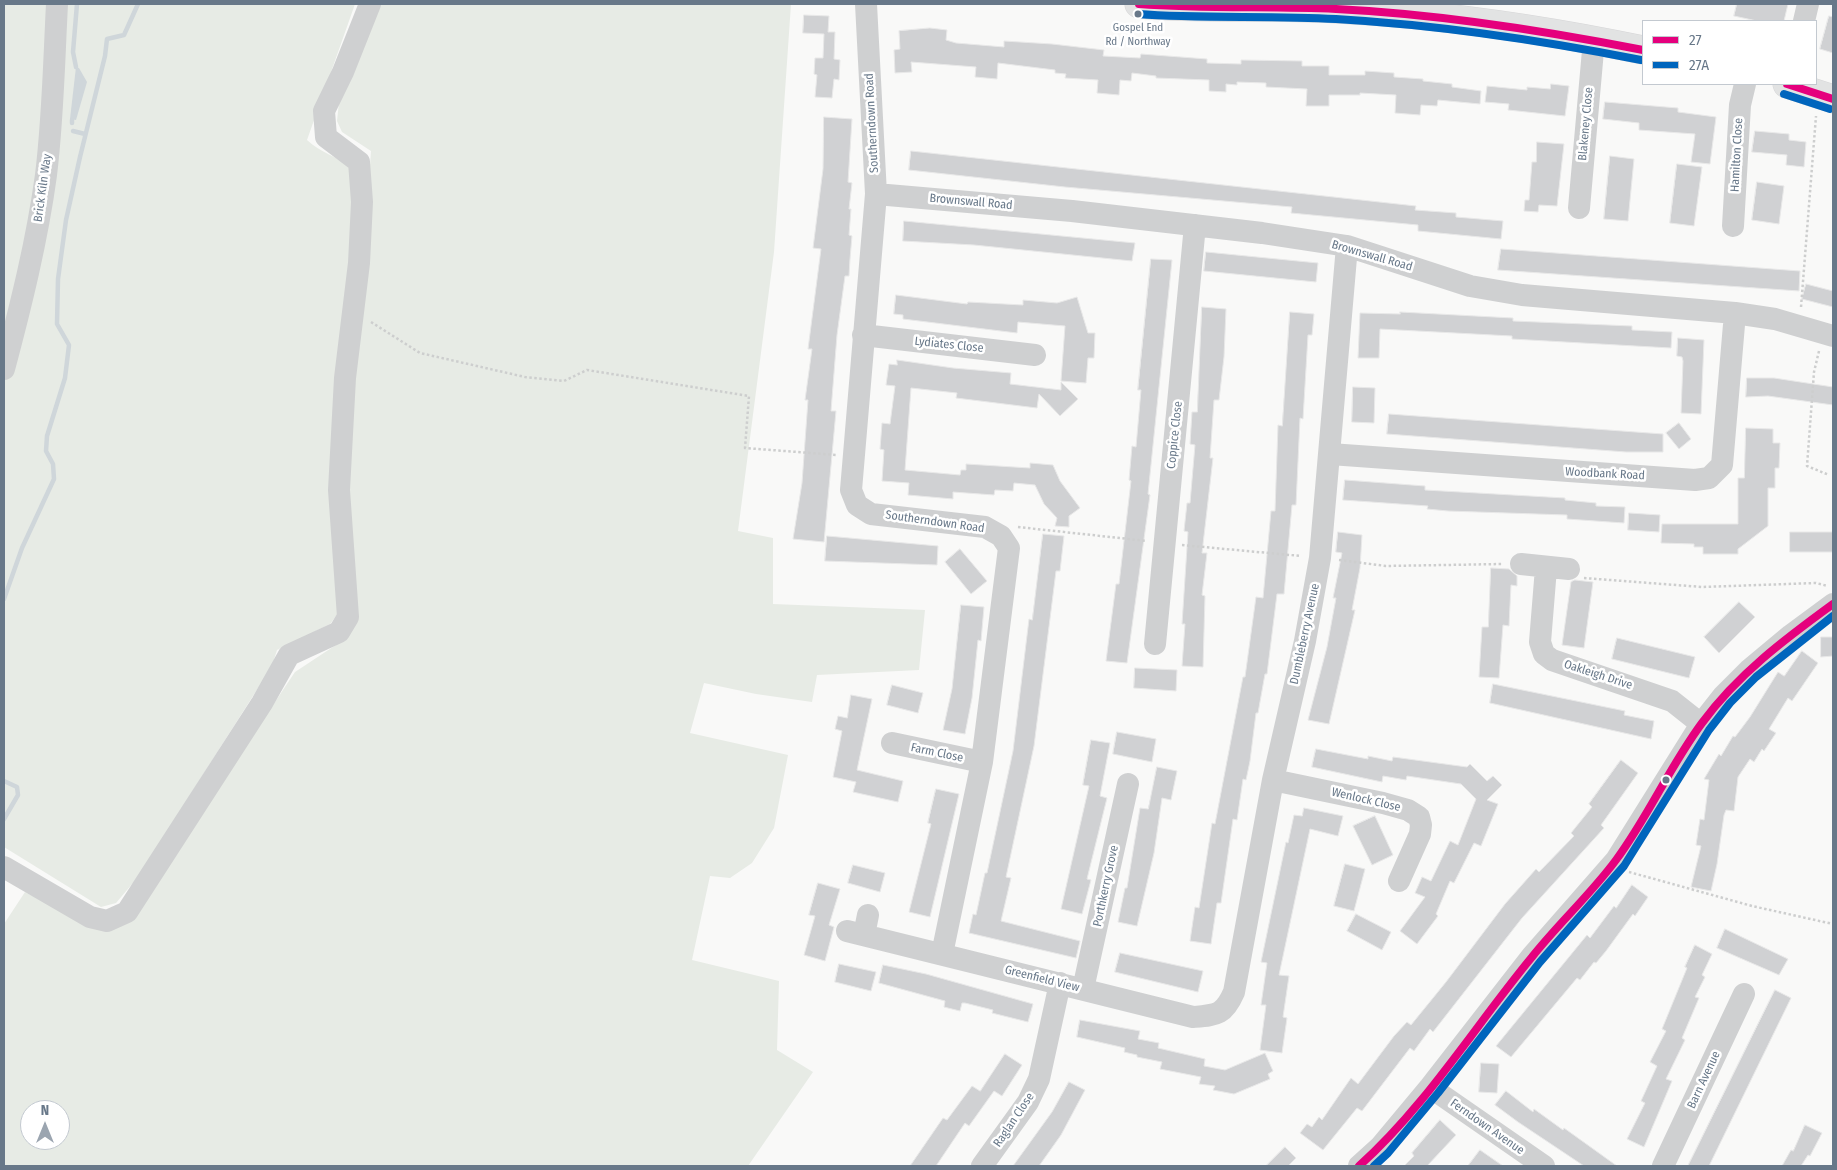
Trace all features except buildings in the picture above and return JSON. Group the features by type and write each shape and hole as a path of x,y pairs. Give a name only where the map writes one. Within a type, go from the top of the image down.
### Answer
{"main road":[{"path":"1139,4 1202,8 1333,8 1448,17 1594,39 1642,50"},
{"path":"1791,85 1825,97"}],"street":[{"name":"Brick Kiln Way","path":"4,369 35,238 46,176 52,118 57,4"},
{"path":"4,867 90,917 107,921 127,912 262,703 289,655 339,632 348,617 339,490 345,378 359,263 362,202 359,162 326,137 324,111 343,72 370,4"},
{"name":"Southerndown Road","path":"866,4 876,194 851,490 858,505 871,514 986,527 1001,536 1009,548 982,762 942,954"},
{"path":"1804,20 1808,4"},
{"name":"Blakeney Close","path":"1579,208 1594,39"},
{"name":"Hamilton Close","path":"1733,226 1740,105 1745,85"},
{"name":"Brownswall Road","path":"876,194 1072,211 1195,225 1348,246 1470,286 1522,295 1735,313 1775,319 1828,334"},
{"name":"Coppice Close","path":"1154,645 1195,225"},
{"name":"Dumbleberry Avenue","path":"1221,1013 1227,1008 1234,992 1273,780 1305,641 1320,558 1348,246"},
{"name":"Woodbank Road","path":"1330,454 1695,480 1709,478 1722,465 1735,313"},
{"name":"Lydiates Close","path":"863,336 1035,355"},
{"path":"1521,564 1546,571 1569,569"},
{"name":"Oakleigh Drive","path":"1546,571 1540,642 1544,654 1552,660 1672,701 1701,724"},
{"path":"1358,1166 1380,1147 1430,1088 1532,956 1616,860 1701,724 1723,696 1749,670 1833,604"},
{"name":"Farm Close","path":"892,743 982,762"},
{"name":"Wenlock Close","path":"1273,780 1383,803 1408,810 1418,817 1422,825 1420,834 1399,881"},
{"name":"Porthkerry Grove","path":"1083,989 1128,783"},
{"name":"Greenfield View","path":"860,927 942,954 1192,1017 1221,1013"},
{"name":"Raglan Close","path":"982,1166 1028,1102 1039,1079 1060,983"},
{"name":"Barn Avenue","path":"1663,1166 1744,994"},
{"name":"Ferndown Avenue","path":"1430,1088 1544,1166"}],"path":[{"path":"1800,326 1825,97"},
{"path":"353,314 384,329 420,353 525,377 564,381 587,370 749,396 745,448 854,456"},
{"path":"1828,334 1814,372 1807,466 1829,475"},
{"path":"1001,536 1017,527 1386,566 1521,564"},
{"path":"1546,571 1702,587 1816,583 1833,587"},
{"path":"1616,860 1625,871 1752,906 1833,924"}],"shaded area":[{"path":"4,4 355,4 307,140 351,168 354,216 339,612 330,624 277,650 272,666 138,877 116,903 101,907 4,847"},
{"path":"379,4 791,4 774,252 738,531 773,538 773,604 925,610 919,670 817,675 812,702 756,694 704,683 690,733 788,755 774,828 752,863 730,878 710,876 692,960 779,981 777,1050 813,1072 748,1166 4,1166 4,924 25,892 102,930 132,916 295,672 348,637 348,512 355,374 371,151 342,132 337,121 339,102"},
{"path":"76,67 79,68 87,82 76,120 70,119"}],"waterway":[{"path":"76,67 73,52 77,4"},
{"path":"4,599 22,548 54,479 53,464 46,451 47,436 65,378 69,345 57,324 58,279 66,220 80,157 105,56 107,39 124,35 138,4"},
{"path":"73,131 85,134"},
{"path":"4,781 17,787 18,795 4,819"}],"transit line":[{"name":"27","path":"1139,4 1375,11 1452,19 1528,30 1642,50"},
{"name":"27A","path":"1138,14 1311,18 1413,25 1527,40 1641,60"},
{"name":"27","path":"1790,85 1833,99"},
{"name":"27A","path":"1784,94 1830,109"},
{"name":"27","path":"1359,1166 1383,1143 1428,1092 1532,957 1606,873 1628,844 1690,739 1716,705 1763,658 1833,604"},
{"name":"27A","path":"1374,1166 1388,1153 1438,1093 1540,962 1624,866 1709,730 1730,703 1756,677 1833,616"}],"place":[{"name":"Gospel End Rd / Northway","path":"1138,14"}]}
